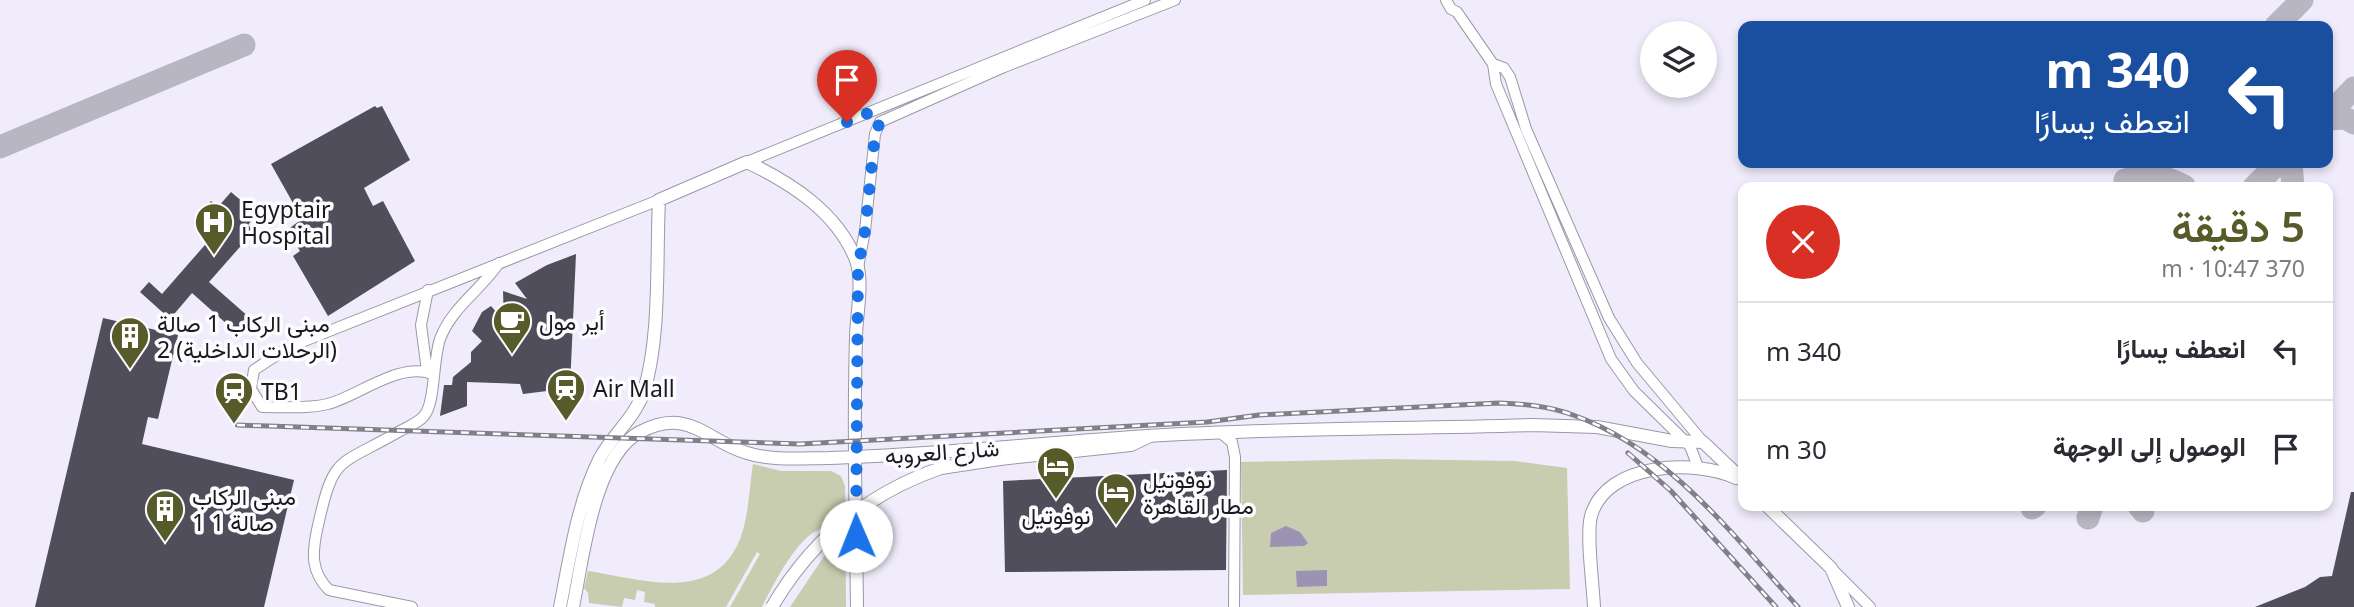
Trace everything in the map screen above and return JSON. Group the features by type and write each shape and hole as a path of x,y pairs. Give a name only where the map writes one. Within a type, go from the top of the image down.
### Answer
{"main road":[{"path":"560,607 575,534 590,483 608,444 635,411 647,378 652,348 659,200 747,162 781,179 819,207 842,235 858,267 857,607"},
{"name":"شارع العروبه","path":"573,607 594,512 606,475 618,451 636,434 653,427 684,424 708,432 737,449 757,456 800,458 856,457 1150,436"},
{"path":"772,607 799,567 843,521 883,494 942,468 1000,458 1132,445 1150,436 1543,425 1597,427 1686,442 1703,442 1738,476"},
{"path":"1594,607 1590,519 1599,500 1616,484 1646,472 1676,466 1721,471 1738,479"},
{"path":"1772,511 1831,568 1848,607"}],"street":[{"path":"858,267 864,238 875,134 880,122 920,97 1145,0"},
{"path":"747,162 871,112 920,97 1175,0"},
{"path":"1446,0 1451,9 1458,6 1493,64 1496,84 1611,359 1634,391 1686,442 1698,467"},
{"path":"1493,64 1504,68 1510,77 1526,129 1609,318 1637,363 1703,442"},
{"path":"871,112 880,122"},
{"path":"429,373 413,370 343,399 307,407 262,407 250,389 254,370 289,347 659,200"},
{"path":"429,373 449,322 500,262"},
{"path":"412,607 329,590 316,571 313,555 325,493 334,471 349,457 378,444 422,417 430,401 429,373 421,336 428,290"},
{"path":"1222,434 1232,442 1235,457 1234,607"},
{"path":"1831,568 1870,607"}],"green space":[{"path":"1384,459 1515,461 1567,468 1570,589 1243,595 1241,462"},
{"path":"753,464 781,471 831,471 841,476 845,486 846,607 790,607 833,543 833,537 823,529 814,532 796,549 762,607 730,607 760,554 757,552 726,607 655,607 655,604 644,602 645,592 637,590 635,600 624,598 622,607 589,603 588,593 584,588 588,571 630,579 674,583 713,573 728,560 740,539 747,511"}],"shaded area":[{"path":"1286,526 1300,532 1308,543 1304,546 1270,547 1271,533"},
{"path":"1327,570 1327,586 1297,587 1296,571"}],"building":[{"path":"375,106 382,106 410,160 364,188 373,206 383,201 415,261 328,316 293,256 300,251 287,230 302,219 271,164"},
{"name":"Egyptair Hospital","path":"231,192 257,214 248,225 254,231 209,282 250,318 237,333 192,293 170,319 140,292 149,282 162,294 218,230 200,215 211,201 218,207"},
{"name":"Air Mall","path":"576,254 570,387 547,385 547,391 523,394 520,384 467,382 467,406 440,416 444,385 452,385 453,377 471,362 471,352 482,341 472,331 482,312 491,306 504,321 503,291 527,299 515,283 547,265"},
{"name":"مبنى الركاب 1 صالة 1","path":"103,318 178,335 158,419 148,417 142,444 294,480 264,607 35,607"},
{"name":"نوفوتيل مطار القاهرة","path":"1227,470 1226,570 1005,572 1003,481"},
{"path":"2351,492 2354,492 2354,607 2255,607 2305,587 2320,577 2332,576"}],"taxiway":[{"path":"2281,21 2302,0"},
{"path":"0,147 244,45"},
{"path":"2333,110 2354,88"},
{"path":"2333,119 2345,118 2354,123"},
{"path":"2259,182 2273,168"},
{"path":"2291,168 2293,182"},
{"path":"2125,180 2155,177 2175,182"},
{"path":"2088,518 2090,511"}],"railway":[{"path":"237,425 800,444 1207,422 1259,415 1499,403 1527,405 1573,415 1607,430 1639,449 1696,496 1798,607"},
{"path":"1628,453 1671,491 1776,607"}],"place":[{"name":"Egyptair Hospital","path":"214,256"},
{"name":"أير مول","path":"512,355"},
{"name":"مبنى الركاب 1 صالة 2 (الرحلات الداخلية)","path":"130,370"},
{"name":"Air Mall","path":"566,422"},
{"name":"TB1","path":"234,425"},
{"name":"نوفوتيل","path":"1056,500"},
{"name":"نوفوتيل مطار القاهرة","path":"1116,526"},
{"name":"مبنى الركاب 1 صالة 1","path":"165,543"}],"route":[{"path":"847,122 871,112 880,122 875,134 865,231 858,267 856,536"}]}
